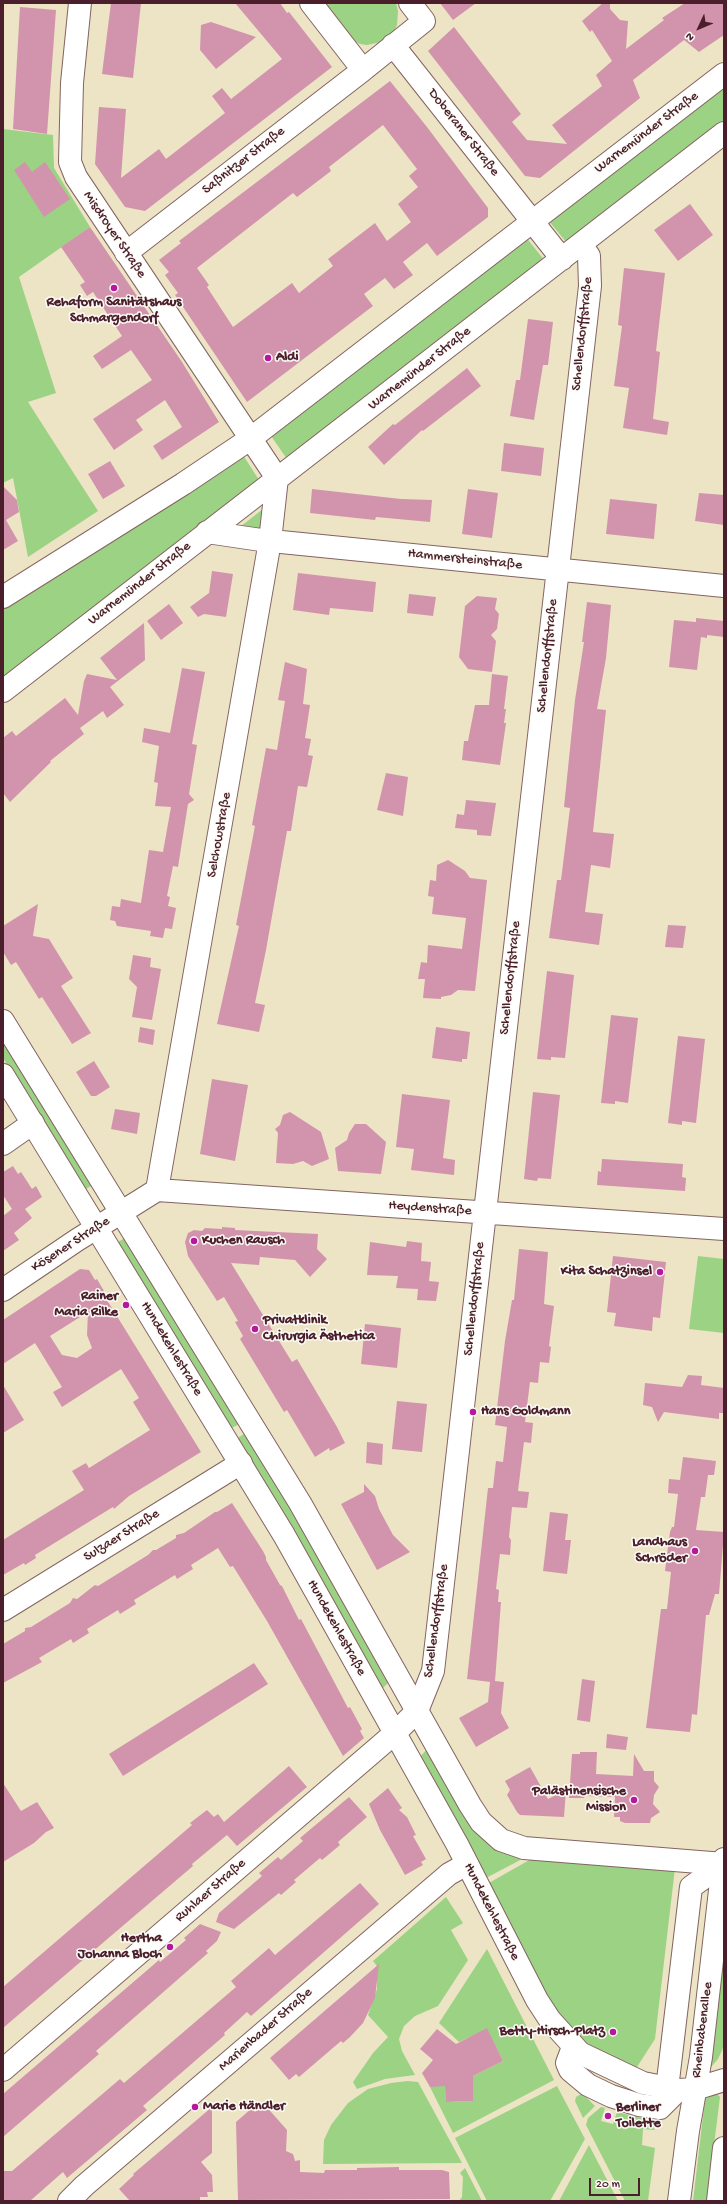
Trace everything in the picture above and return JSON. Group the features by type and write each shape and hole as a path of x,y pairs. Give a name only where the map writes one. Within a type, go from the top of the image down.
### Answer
{"street":[{"name":"Misdroyer Straße","path":"80,3 72,83 70,162 76,178 250,439"},
{"path":"311,3 363,70"},
{"name":"Saßnitzer Straße","path":"126,253 424,21 410,3"},
{"name":"Doberaner Straße","path":"393,45 532,221"},
{"name":"Warnemünder Straße","path":"3,597 183,484 250,439 724,74"},
{"name":"Warnemünder Straße","path":"3,691 724,133"},
{"path":"532,221 562,259"},
{"name":"Schellendorffstraße","path":"417,1710 433,1671 590,286 589,256 581,244"},
{"path":"250,439 278,478"},
{"name":"Selchowstraße","path":"139,1201 270,541 278,478"},
{"name":"Hammersteinstraße","path":"207,532 270,541 724,586"},
{"name":"Hundekehlestraße","path":"3,1021 139,1201 300,1503 475,1814 488,1830 508,1844 546,1851 724,1862"},
{"name":"Hundekehlestraße","path":"3,1075 241,1463 395,1733 467,1864 537,2000 550,2020 580,2053 627,2076 653,2086 680,2090"},
{"path":"3,1144 33,1123"},
{"name":"Heydenstraße","path":"139,1201 485,1213 724,1229"},
{"name":"Kösener Straße","path":"3,1290 139,1201"},
{"name":"Sulzaer Straße","path":"3,1610 241,1463"},
{"name":"Ruhlaer Straße","path":"3,2070 395,1733 417,1710"},
{"path":"724,1862 691,1887 680,2090 724,2080"},
{"name":"Rheinbabenallee","path":"679,2201 688,2131 680,2090 701,2057 724,1862"},
{"name":"Marienbader Straße","path":"69,2201 90,2181 449,1874 467,1864"},
{"path":"718,2201 724,2148"}],"green space":[{"path":"324,3 396,3 398,11 397,25 392,35 381,42 367,45 360,44 353,40"},
{"path":"724,85 724,122 567,243 548,220"},
{"path":"3,129 53,135 54,168 90,227 19,277 56,393 28,402 98,511 28,557 13,478 3,483"},
{"path":"525,236 545,261 287,459 269,433"},
{"path":"243,455 259,480 3,679 3,606"},
{"path":"263,509 260,530 240,527"},
{"path":"3,1035 95,1184 84,1190 3,1058"},
{"path":"127,1237 241,1423 230,1429 116,1243"},
{"path":"698,1256 724,1259 724,1333 689,1329"},
{"path":"247,1432 390,1681 381,1690 236,1439"},
{"path":"428,1748 526,1857 484,1879 419,1758"},
{"path":"533,1858 675,1868 655,2039 635,2070 584,2045 557,2016 487,1884"},
{"path":"446,1897 463,1923 451,1930 468,1960 438,2006 415,2016 404,2026 399,2039 402,2051 415,2075 385,2079 357,2089 353,2082 373,2053 388,2037 368,2015 377,1989 377,1966 373,1961"},
{"path":"724,1937 724,2046 718,2059 711,2067 710,2066"},
{"path":"487,1949 554,2080 453,2133 430,2087 445,2076 446,2102 473,2101 473,2076 503,2061 487,2029 459,2042 439,2023"},
{"path":"408,2081 418,2082 462,2163 323,2164 324,2140 331,2125 348,2103 368,2089 391,2083"},
{"path":"557,2086 585,2139 550,2201 487,2201 455,2138"},
{"path":"581,2094 595,2106 583,2118 575,2101 576,2097"},
{"path":"717,2094 720,2097 707,2201 693,2201 705,2099"},
{"path":"601,2107 605,2108 601,2121 613,2124 617,2112 648,2120 652,2123 655,2130 643,2129 642,2145 655,2148 648,2201 625,2201 586,2125 588,2118"},
{"path":"589,2145 618,2201 559,2201"},
{"path":"465,2168 482,2201 459,2201 462,2197 463,2177 460,2173"}],"building":[{"path":"111,3 141,3 133,78 102,74"},
{"path":"235,3 280,3 287,13 289,12 332,67 145,211 125,207 95,164 99,107 126,109 121,178 159,149 166,159 225,113 212,96 222,88 231,99 282,59"},
{"path":"440,3 476,3 453,20"},
{"path":"603,3 610,3 610,9 620,20 628,21 626,49 664,20 662,18 685,3 724,3 724,35 699,52 684,40 633,80 640,98 540,178 525,176 428,51 454,27 521,114 512,122 527,140 567,144 552,125 602,86 596,75 612,61 592,30 590,32 582,21"},
{"path":"20,7 56,10 47,134 13,129"},
{"path":"211,22 256,37 216,69 200,50 201,25"},
{"path":"390,81 488,208 488,217 437,256 427,243 403,262 413,275 394,289 385,278 364,294 373,306 247,402 175,295 178,293 165,275 169,272 159,260 181,243 179,241","holes":["383,125 417,169 409,176 418,187 398,204 411,222 387,241 375,223 328,259 333,266 299,293 292,283 233,327 207,287 209,285 197,268 293,193 297,197 331,171 329,167"]},
{"path":"25,162 32,172 45,162 70,199 44,217 14,170"},
{"path":"690,204 713,235 678,261 654,230"},
{"path":"90,227 182,362 219,422 162,460 153,446 182,427 165,400 136,420 143,430 114,450 93,419 152,380 131,350 102,369 93,356 122,336 93,292 87,296 80,285 85,282 61,247"},
{"path":"624,268 665,273 656,351 660,352 653,419 669,422 667,435 623,428 629,388 614,386 622,326 618,325"},
{"path":"528,319 553,322 548,365 543,365 534,420 510,416 516,380 520,380"},
{"path":"467,368 481,386 423,431 422,430 384,465 368,447 393,424 395,425"},
{"path":"504,443 544,448 541,476 501,471"},
{"path":"110,461 125,486 103,499 88,474"},
{"path":"3,486 17,500 19,512 6,520 18,541 3,550"},
{"path":"312,489 401,499 432,500 430,522 376,517 375,520 310,513"},
{"path":"468,489 498,493 492,538 462,534"},
{"path":"699,493 724,495 724,525 695,521"},
{"path":"610,499 657,504 654,539 606,534"},
{"path":"212,571 233,574 226,617 204,614 198,617 190,607 209,593"},
{"path":"298,573 376,582 373,612 330,608 329,615 293,610"},
{"path":"409,594 436,597 433,616 407,613"},
{"path":"477,596 497,598 495,609 499,614 497,629 491,635 496,641 492,672 468,669 459,657 465,606"},
{"path":"587,602 611,605 606,658 597,709 606,710 593,832 614,834 610,868 591,865 585,912 603,914 599,945 549,938 557,880 561,880 570,808 564,807 575,700 584,642 582,642"},
{"path":"169,604 183,623 161,640 147,621"},
{"path":"696,618 724,621 724,637 707,635 707,638 701,637 697,670 669,667 674,620 696,622"},
{"path":"144,623 145,660 110,687 124,705 107,718 103,711 80,728 84,734 50,761 51,762 10,802 3,793 3,738 12,731 16,736 65,698 78,715 84,681 87,674 117,680 100,658"},
{"path":"285,662 307,669 303,704 310,705 305,738 311,739 308,755 313,756 307,787 298,786 291,831 287,831 255,1003 265,1005 259,1032 217,1024 239,926 236,925 255,826 252,825 266,748 277,750 285,701 278,700"},
{"path":"182,668 205,672 192,744 197,745 189,794 194,800 188,804 178,867 173,866 167,896 170,897 168,906 176,908 172,929 165,928 163,938 150,936 151,931 117,926 115,921 110,920 112,906 120,907 121,899 141,903 149,850 163,852 171,807 155,806 158,783 154,782 159,746 142,742 144,728 170,733"},
{"path":"492,674 508,676 504,709 506,709 504,723 506,723 500,765 462,760 464,741 468,741 475,705 489,705"},
{"path":"386,773 408,777 403,816 377,810"},
{"path":"466,800 496,803 491,836 477,835 477,830 455,828 457,814 464,815"},
{"path":"448,860 465,871 470,878 487,880 475,991 458,990 451,995 441,997 441,999 423,998 425,979 418,979 421,962 427,963 428,945 462,949 466,918 432,914 434,897 428,896 430,880 436,881 437,865"},
{"path":"38,904 33,936 49,939 73,978 61,986 91,1033 72,1044 42,997 39,999 16,962 11,965 3,952 3,926"},
{"path":"668,925 686,926 683,948 665,947"},
{"path":"133,955 151,958 150,967 161,969 152,1020 132,1017 137,987 129,979"},
{"path":"547,971 574,975 565,1058 551,1057 551,1060 537,1059"},
{"path":"611,1015 638,1018 628,1103 615,1101 615,1104 601,1103"},
{"path":"140,1027 155,1030 153,1045 138,1042"},
{"path":"436,1027 470,1032 467,1059 462,1059 462,1062 432,1058"},
{"path":"678,1036 705,1039 696,1123 682,1121 682,1125 668,1123"},
{"path":"94,1061 110,1087 96,1096 91,1096 76,1072"},
{"path":"212,1079 248,1085 235,1161 200,1154"},
{"path":"533,1092 560,1095 551,1179 538,1178 537,1181 524,1179"},
{"path":"402,1094 450,1100 443,1158 455,1160 454,1175 411,1170 414,1149 396,1147"},
{"path":"115,1109 140,1113 137,1134 111,1129"},
{"path":"290,1112 321,1132 329,1159 312,1166 303,1161 293,1164 276,1163 278,1133 275,1129 280,1125 283,1115"},
{"path":"355,1124 366,1124 386,1142 381,1174 338,1171 335,1148 347,1140 349,1133"},
{"path":"602,1159 683,1164 682,1177 686,1178 685,1191 597,1185 598,1171 601,1172"},
{"path":"13,1166 18,1174 21,1172 32,1189 36,1186 42,1197 25,1209 32,1218 14,1233 19,1240 3,1251 3,1216 12,1209 3,1195 3,1172"},
{"path":"222,1227 235,1228 235,1230 318,1234 317,1249 327,1259 310,1277 295,1260 260,1257 259,1265 231,1263 292,1362 297,1359 337,1427 345,1443 330,1451 329,1448 315,1457 287,1410 284,1412 240,1339 243,1336 235,1322 238,1321 224,1297 217,1301 188,1256 185,1242 188,1233 194,1230 202,1231 205,1228 222,1229"},
{"path":"407,1241 422,1243 421,1261 431,1262 429,1281 439,1282 436,1301 417,1300 418,1289 396,1288 398,1276 367,1275 370,1242 406,1247"},
{"path":"519,1249 548,1252 544,1304 554,1306 549,1346 551,1347 549,1363 540,1362 538,1383 530,1382 525,1422 533,1423 531,1443 524,1442 518,1491 529,1492 527,1508 512,1507 509,1537 511,1540 510,1555 500,1554 496,1589 499,1590 498,1602 501,1602 495,1681 504,1682 501,1713 509,1728 476,1747 459,1718 488,1702 490,1682 467,1679 488,1488 493,1488 496,1461 503,1462 507,1427 495,1425 505,1341 512,1300 514,1300"},
{"path":"613,1256 666,1262 660,1318 653,1317 652,1331 614,1326 616,1313 607,1312"},
{"path":"80,1269 89,1270 95,1280 97,1279 104,1291 102,1292 201,1452 129,1496 114,1509 113,1507 35,1555 36,1558 25,1565 24,1563 3,1575 3,1540 84,1490 72,1471 86,1463 89,1468 150,1430 133,1402 139,1398 121,1369 62,1407 53,1392 62,1387 35,1343 3,1364 3,1320","holes":["88,1312 87,1335 92,1348 77,1358 62,1355 50,1336"]},
{"path":"365,1324 401,1328 397,1368 361,1364"},
{"path":"688,1375 702,1376 701,1385 724,1388 724,1413 719,1413 719,1419 664,1412 658,1422 652,1407 643,1405 645,1383 682,1387"},
{"path":"3,1385 24,1420 3,1433"},
{"path":"397,1401 427,1404 422,1452 392,1449"},
{"path":"367,1442 383,1444 382,1465 366,1463"},
{"path":"683,1457 716,1461 714,1475 708,1475 705,1497 701,1497 696,1530 724,1532 719,1594 715,1594 709,1615 706,1615 697,1715 692,1714 690,1732 646,1728 661,1609 667,1609 671,1572 665,1571 670,1532 672,1527 674,1527 678,1494 668,1493 669,1479 680,1480"},
{"path":"364,1484 375,1496 379,1509 393,1535 410,1552 377,1570 341,1504 364,1492"},
{"path":"232,1503 263,1551 266,1560 282,1586 299,1620 301,1619 348,1708 350,1707 362,1729 360,1731 364,1738 343,1756 267,1621 233,1566 230,1567 218,1548 191,1565 193,1569 177,1579 175,1575 134,1600 136,1604 120,1614 118,1610 87,1629 89,1633 73,1643 71,1639 39,1658 42,1662 3,1683 3,1644 25,1631 25,1628 31,1627 70,1603 73,1598 77,1599 95,1585 98,1586 148,1555 153,1550 156,1550 176,1538 176,1535 184,1533 215,1512"},
{"path":"550,1512 568,1514 565,1540 571,1540 567,1574 543,1571"},
{"path":"254,1663 268,1684 123,1776 109,1754"},
{"path":"582,1679 595,1681 590,1722 577,1720"},
{"path":"607,1734 628,1737 626,1750 606,1748"},
{"path":"580,1752 597,1752 596,1774 633,1776 634,1754 644,1771 654,1771 654,1781 659,1787 654,1795 653,1804 660,1812 651,1818 650,1823 625,1823 620,1821 620,1817 614,1817 615,1797 585,1796 584,1798 569,1798 572,1754 580,1754"},
{"path":"289,1766 307,1787 237,1846 227,1835 192,1864 193,1866 3,2028 3,1987 192,1825 190,1823 207,1810 214,1817 218,1814 224,1822"},
{"path":"530,1767 548,1799 566,1790 564,1817 520,1815 517,1812 507,1795 510,1790 505,1781"},
{"path":"3,1783 21,1811 37,1802 54,1828 46,1832 34,1843 3,1862"},
{"path":"388,1788 402,1808 399,1810 407,1817 416,1835 413,1836 426,1859 421,1862 423,1865 405,1875 380,1830 369,1804"},
{"path":"349,1797 367,1817 338,1842 340,1845 322,1860 320,1858 294,1880 296,1882 281,1895 279,1893 234,1929 216,1922 219,1913 262,1876 259,1873 278,1857 281,1860 303,1841 300,1838"},
{"path":"360,1883 379,1904 251,2016 247,2012 224,2033 225,2035 143,2106 147,2110 67,2178 63,2172 30,2201 3,2201 3,2171 12,2171 120,2079 124,2083 236,1987 231,1981 269,1948 275,1955"},
{"path":"200,1924 221,1932 217,1941 206,1951 208,1953 96,2051 99,2054 3,2137 3,2094 159,1960 160,1962 186,1940 184,1938"},
{"path":"379,1964 375,1998 363,2023 343,2043 341,2041 299,2077 296,2074 289,2080 270,2058"},
{"path":"487,2028 503,2061 473,2076 473,2101 446,2102 445,2086 430,2087 422,2073 433,2060 420,2049 437,2029 456,2044"},
{"path":"264,2104 287,2130 286,2151 293,2154 295,2161 300,2160 300,2172 324,2173 325,2170 357,2170 357,2168 399,2167 399,2170 442,2170 449,2172 450,2199 238,2200 236,2122 252,2108 255,2112"},
{"path":"212,2107 212,2153 201,2162 212,2175 213,2192 207,2192 208,2197 200,2197 200,2201 130,2201 119,2189 134,2175 133,2174"}],"place":[{"name":"Rehaform Sanitätshaus Schmargendorf","path":"114,288"},
{"name":"Aldi","path":"268,358"},
{"name":"Kuchen Rausch","path":"194,1241"},
{"name":"Kita Schatzinsel","path":"660,1272"},
{"name":"Rainer Maria Rilke","path":"126,1305"},
{"name":"Privatklinik Chirurgia Ästhetica","path":"255,1329"},
{"name":"Hans Goldmann","path":"473,1412"},
{"name":"Landhaus Schröder","path":"695,1551"},
{"name":"Palästinensische Mission","path":"634,1800"},
{"name":"Hertha Johanna Bloch","path":"170,1947"},
{"name":"Betty-Hirsch-Platz","path":"613,2032"},
{"name":"Marie Händler","path":"195,2107"},
{"name":"Berliner Toilette","path":"608,2116"}]}
